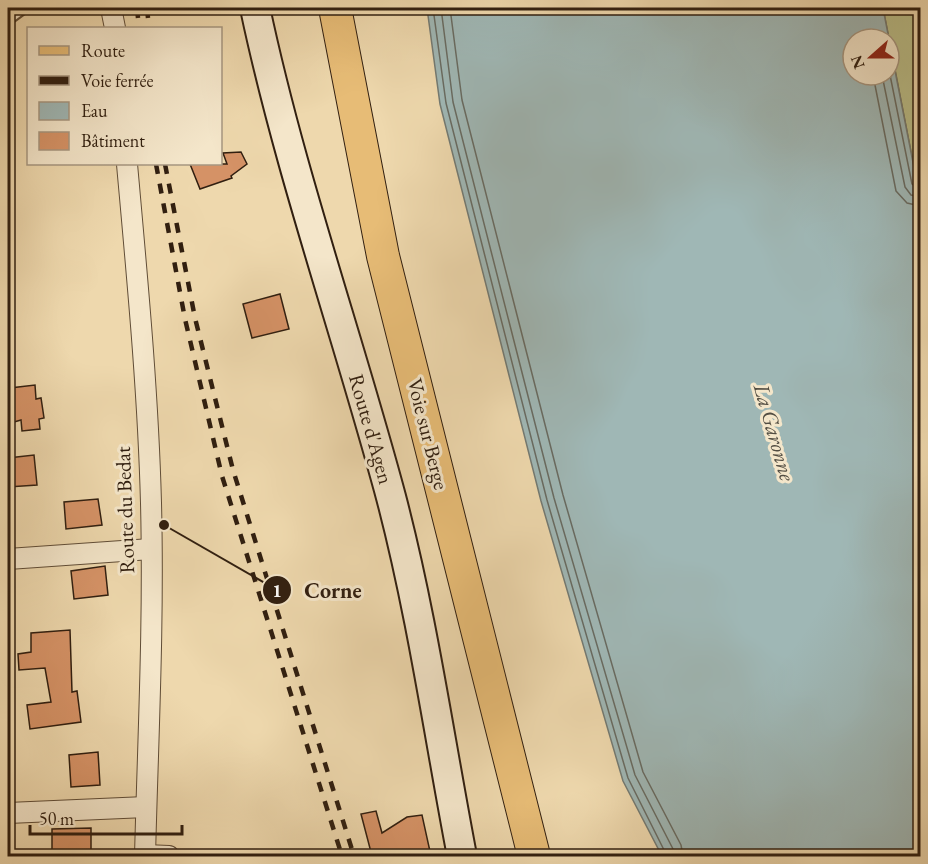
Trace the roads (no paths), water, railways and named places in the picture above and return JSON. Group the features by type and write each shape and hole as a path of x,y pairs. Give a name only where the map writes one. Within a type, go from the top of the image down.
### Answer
{"main road":[{"name":"Route d'Agen","path":"255,8 273,94 390,496 420,614 462,856"},
{"name":"Voie sur Berge","path":"335,8 383,256 534,856"}],"street":[{"path":"111,8 114,27"},
{"name":"Route du Bedat","path":"127,165 142,338 151,549 145,856"},
{"path":"8,559 151,549"},
{"path":"8,813 146,807"},
{"path":"145,856 169,856"}],"lane":[{"path":"8,19 22,8"}],"water":[{"name":"La Garonne","path":"427,8 883,8 887,27 841,27 841,87 898,87 920,198 920,856 662,856 623,781 541,501 440,104"}],"railway":[{"path":"137,8 139,27"},
{"path":"147,8 149,27"},
{"path":"156,165 185,319 222,476 342,856"},
{"path":"165,165 195,318 233,470 354,856"}],"place":[{"name":"Corne","path":"164,525"}]}
